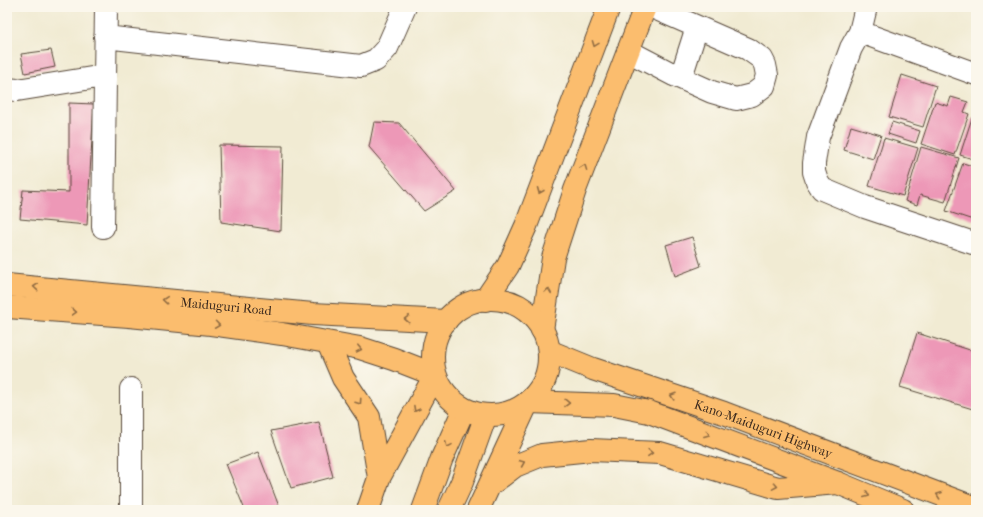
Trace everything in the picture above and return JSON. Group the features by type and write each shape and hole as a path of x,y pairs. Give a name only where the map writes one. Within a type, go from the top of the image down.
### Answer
{"main road":[{"path":"485,300 508,266 526,226 609,7"},
{"path":"542,330 553,258 575,190 644,7"},
{"name":"Maiduguri Road","path":"7,285 313,314 446,321"},
{"path":"485,300 508,302 528,312 536,320 542,330 547,340 549,351 547,374 543,384 536,394 519,408 508,413 497,415 474,413 454,403 440,385 435,374 433,363 433,352 437,336 446,321 454,312 463,306 485,300"},
{"name":"Maiduguri Road","path":"7,307 211,324 282,334 360,348 435,374"},
{"path":"328,343 343,378 369,417 379,478"},
{"name":"Kano-Maiduguri Highway","path":"549,351 593,369 724,413 976,508"},
{"path":"368,510 379,478 435,374"},
{"path":"478,510 528,402"},
{"name":"Kano-Maiduguri Highway","path":"528,402 614,405 649,412 838,483 903,510"},
{"path":"422,510 442,458 464,409"},
{"path":"448,510 462,482 486,415"},
{"path":"490,485 515,466 542,455 591,450 660,453 778,488 838,483"}],"street":[{"path":"103,227 106,7"},
{"path":"105,37 361,66 376,60 387,48 405,7"},
{"path":"628,51 712,92 736,99 752,95 764,86 767,75 762,59 748,49 652,7"},
{"path":"866,7 860,32 851,48 818,137 814,163 814,172 817,182 822,189 865,207 976,244"},
{"path":"681,78 697,27"},
{"path":"860,32 976,74"},
{"path":"7,89 17,90 104,76"},
{"path":"131,389 131,510"}],"building":[{"path":"51,50 55,67 25,73 21,54"},
{"path":"902,75 936,86 923,127 889,117"},
{"path":"951,97 968,102 964,112 969,114 955,155 921,144 935,102 948,106"},
{"path":"69,103 94,104 87,225 20,219 23,190 69,192"},
{"path":"972,118 976,119 976,160 960,155"},
{"path":"374,122 399,123 456,191 424,211 369,147"},
{"path":"892,122 920,131 916,143 888,134"},
{"path":"851,126 881,135 873,159 844,150"},
{"path":"884,138 918,148 903,196 869,186"},
{"path":"219,145 283,146 281,231 221,222"},
{"path":"921,147 959,158 945,202 920,195 917,205 905,201"},
{"path":"963,163 976,167 976,221 946,211"},
{"path":"692,237 701,266 675,276 666,245"},
{"path":"917,333 976,352 976,410 900,387"},
{"path":"319,422 333,477 291,488 271,431"},
{"path":"258,452 280,509 245,510 226,464"}]}
